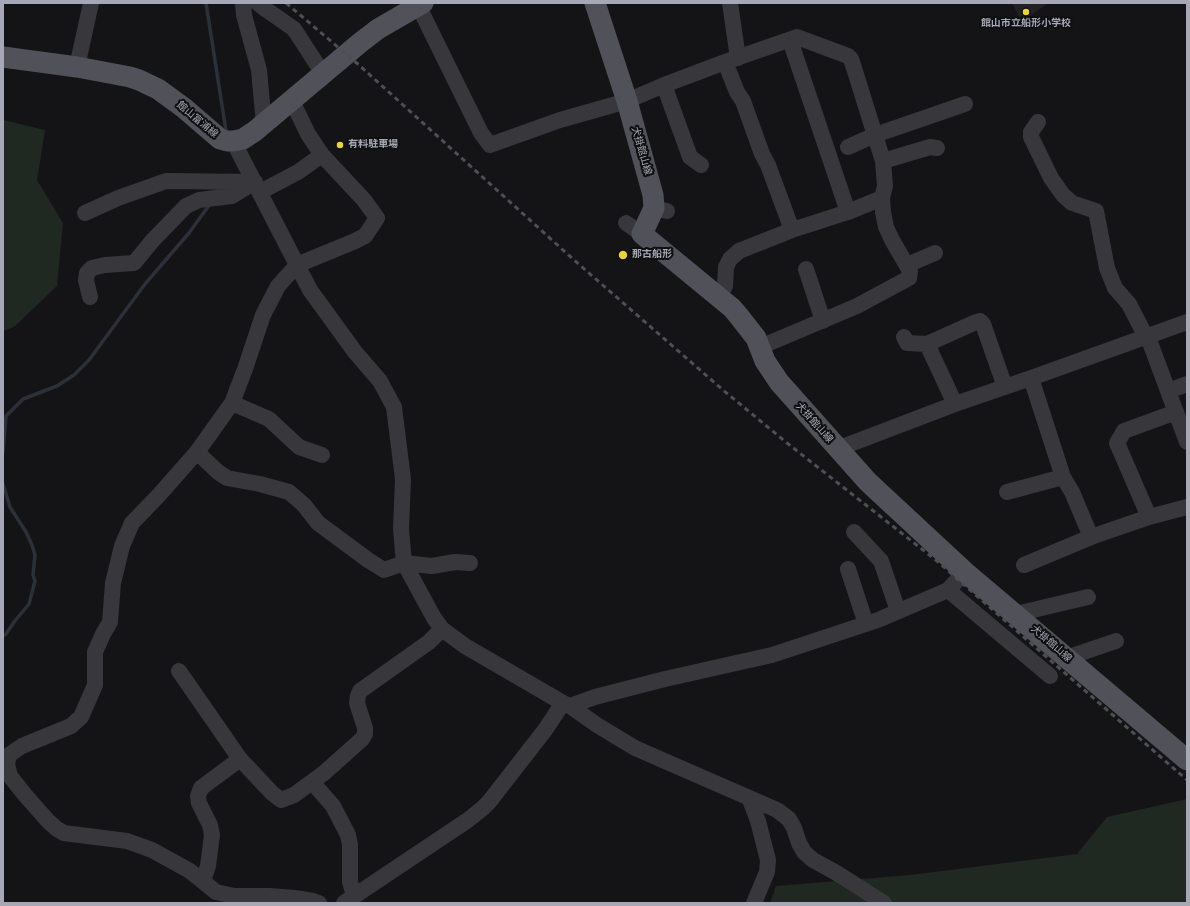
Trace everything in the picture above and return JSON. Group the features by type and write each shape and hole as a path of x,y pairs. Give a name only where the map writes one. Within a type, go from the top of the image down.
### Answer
{"main road":[{"name":"犬掛館山線","path":"595,3 627,101 653,194 661,210 634,228 732,308 752,331 765,361 779,382 837,449 868,482 965,572 1187,760"},
{"path":"233,141 250,135 361,42 378,29 420,4"},
{"name":"館山富浦線","path":"3,57 78,67 130,77 158,89 184,108 220,139 233,141"}],"street":[{"path":"78,67 91,3"},
{"path":"243,3 244,15 259,70 264,124"},
{"path":"258,3 294,30 324,73"},
{"path":"730,3 731,60 737,92 743,101 792,230"},
{"path":"420,4 481,133 490,145 560,120 627,101 664,85 798,37 848,56 851,60 883,161 886,186 882,198 886,228 910,271 909,278 883,293 823,321 760,347"},
{"path":"790,40 848,212"},
{"path":"664,85 690,157 701,165"},
{"path":"292,101 308,134 322,155 364,200 377,218 365,236 297,264 278,286 263,315 232,402 197,452 132,523 122,546 115,576 110,622 102,634 95,652 95,685 81,717 71,726 22,746 9,755 7,764 10,776 25,795 57,829 64,834 128,841 152,850 190,871 216,892 227,898 234,896 269,896 295,898 319,903"},
{"path":"848,147 875,135 965,104"},
{"path":"1038,122 1031,132 1031,137 1048,171 1063,195 1072,203 1096,211 1107,268 1115,288 1129,304 1147,337 1187,442"},
{"path":"233,141 310,290 356,352 380,381 394,407 403,479 401,529 404,563 442,630 465,646 567,705 635,748 750,800 776,810 789,819 804,852 813,860 884,903"},
{"path":"883,161 930,147 937,148"},
{"path":"90,298 86,280 87,273 92,268 105,265 134,263 153,240 186,206 199,200 232,196 298,172 322,155"},
{"path":"85,213 118,198 166,181 258,187"},
{"path":"719,298 725,286 726,267 730,259 739,250 792,230 848,212 882,198"},
{"path":"907,265 935,253"},
{"path":"806,269 823,321"},
{"path":"904,337 907,343 927,344 980,321 1004,387"},
{"path":"837,449 955,404 1187,322"},
{"path":"927,344 955,404"},
{"path":"1031,378 1063,477 1072,492 1091,537"},
{"path":"1168,391 1187,384"},
{"path":"232,402 269,419 299,447 322,455"},
{"path":"1149,517 1117,443 1124,431 1176,412"},
{"path":"197,452 218,472 227,478 260,484 289,492 304,505 318,523 384,570 404,563 432,566 455,562 470,563"},
{"path":"1006,492 1063,477"},
{"path":"1024,565 1091,537 1149,517 1187,507"},
{"path":"854,532 881,561 898,611"},
{"path":"848,569 866,624"},
{"path":"349,900 468,820 483,808 545,730 567,705 665,679 772,655 866,624 948,590 965,572"},
{"path":"948,590 1050,676"},
{"path":"1016,614 1088,596"},
{"path":"179,671 240,759 272,793 281,800 294,795 312,782 362,739 365,734 365,728 357,703 360,692 442,630"},
{"path":"1066,658 1116,641"},
{"path":"203,881 208,866 212,835 210,825 199,803 198,796 201,788 240,759"},
{"path":"312,782 333,806 348,835 350,845 349,900"},
{"path":"750,800 758,821 768,860 767,872 754,903"}],"shaded area":[{"name":"館山市立船形小学校","path":"1012,3 1048,3 1022,22"},
{"path":"3,120 45,130 37,180 63,223 57,286 14,327 3,331"},
{"path":"1187,799 1187,903 770,903 776,886 910,875 1077,854 1107,817"}],"waterway":[{"path":"206,3 226,131"},
{"path":"3,452 6,416 23,399 57,386 74,375 89,360 145,284 189,233 210,204"},
{"path":"3,484 10,507 26,532 35,555 33,575 35,581 29,604 3,636"}],"railway":[{"path":"286,3 359,65 574,260 723,390 787,443 937,561 1187,780"}],"place":[{"name":"館山市立船形小学校","path":"1026,12"},
{"name":"有料駐車場","path":"340,145"},
{"name":"那古船形","path":"623,255"}]}
